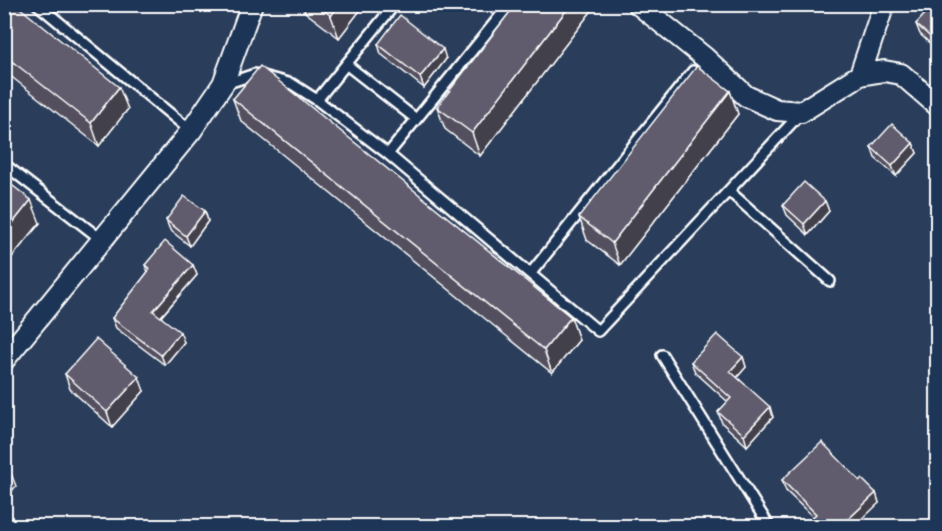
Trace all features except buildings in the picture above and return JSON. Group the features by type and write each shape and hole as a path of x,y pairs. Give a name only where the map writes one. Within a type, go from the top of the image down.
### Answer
{"street":[{"path":"8,348 102,240 191,131 223,84 252,4"},
{"path":"638,4 704,57 746,96 777,110 801,112 860,75 884,71 901,74 938,106"},
{"path":"860,75 884,4"}],"lane":[{"path":"37,4 191,131"},
{"path":"317,100 395,4"},
{"path":"388,154 510,4"},
{"path":"531,273 704,57"},
{"path":"346,64 416,119"},
{"path":"223,84 255,74 292,84 317,100 388,154 598,331 801,112"},
{"path":"4,164 102,240"},
{"path":"729,190 830,281"},
{"path":"662,355 769,526"}]}
